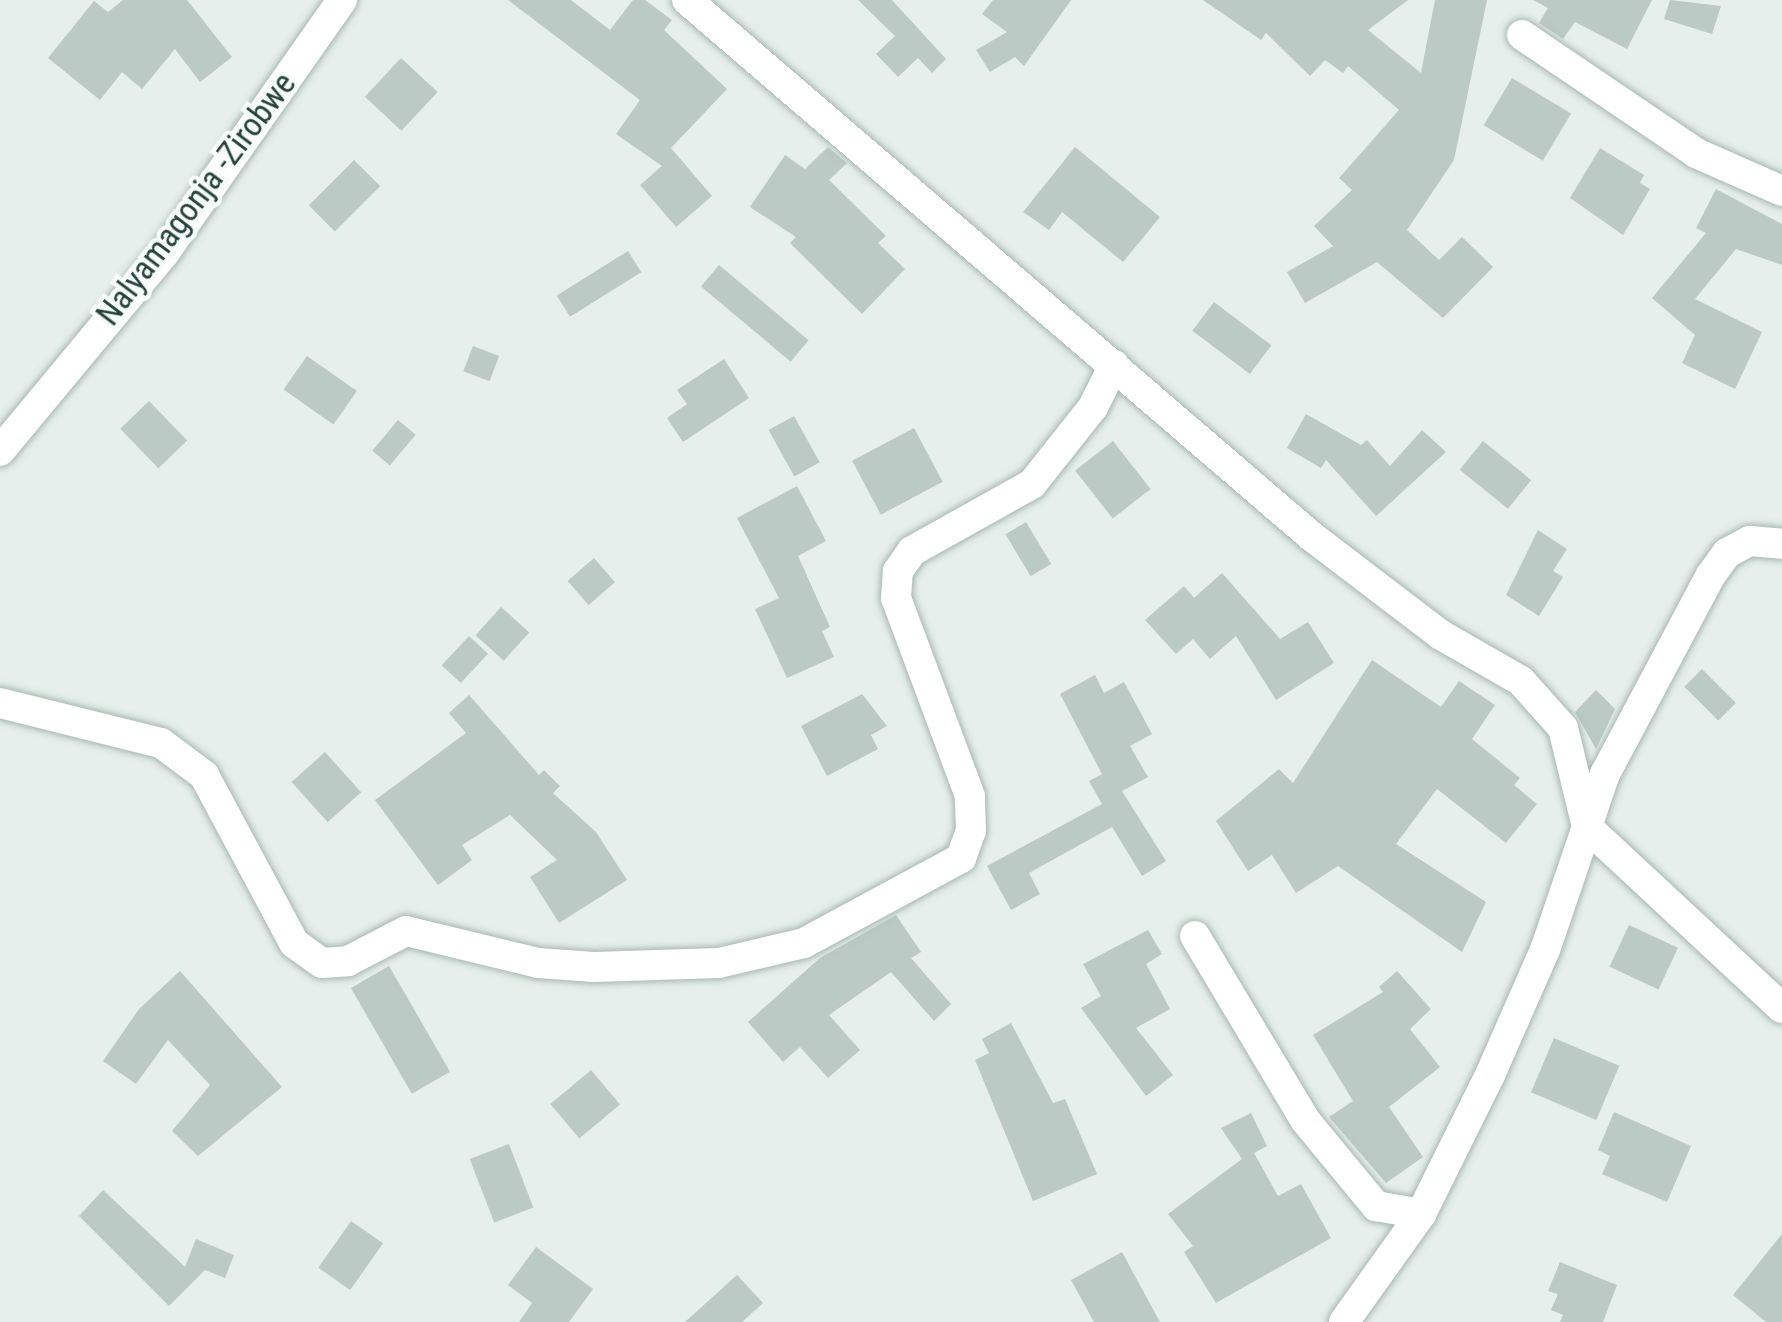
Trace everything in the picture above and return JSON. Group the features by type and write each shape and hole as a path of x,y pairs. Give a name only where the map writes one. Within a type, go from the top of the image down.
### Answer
{"street":[{"name":"Nalyamagonja -Zirobwe","path":"0,451 165,252 342,0"},
{"path":"687,0 1311,536 1441,634 1521,681 1562,728 1588,827 1782,1008"},
{"path":"1522,35 1696,153 1782,191"},
{"path":"0,703 161,743 204,775 294,943 322,963 348,961 406,931 538,963 612,968 719,963 804,943 961,858 971,831 970,796 896,598 898,572 911,551 1031,484 1093,407 1114,365"},
{"path":"1344,1322 1420,1214 1545,950 1605,774 1711,575 1727,553 1750,541 1782,544"},
{"path":"1195,936 1305,1120 1347,1172 1376,1207 1420,1214"}],"building":[{"path":"123,0 187,0 232,57 200,82 175,49 142,89 122,72 100,100 48,58 94,1 108,12"},
{"path":"508,0 571,0 610,30 633,0 645,0 672,20 664,30 727,89 671,148 712,196 676,227 640,185 662,166 616,134 640,100"},
{"path":"858,0 892,0 946,59 932,73 918,58 898,77 876,54 895,36"},
{"path":"993,0 1071,0 1024,66 1015,57 990,72 976,50 1007,32 982,14"},
{"path":"1203,0 1408,0 1368,30 1421,73 1435,0 1487,0 1454,160 1407,230 1439,260 1462,237 1493,267 1443,318 1377,262 1305,303 1287,272 1333,246 1314,226 1352,190 1339,178 1399,110 1348,66 1343,73 1325,60 1310,76 1266,33 1261,40"},
{"path":"1533,0 1652,0 1627,49 1575,22 1563,39 1539,23 1548,8"},
{"path":"1670,0 1721,6 1712,34 1664,19"},
{"path":"401,58 438,92 401,131 365,97"},
{"path":"1512,78 1571,114 1543,161 1484,125"},
{"path":"828,147 847,163 829,180 886,236 878,243 905,269 862,314 790,243 796,237 750,207 785,155 805,169"},
{"path":"1075,147 1160,217 1123,262 1062,212 1049,230 1023,212"},
{"path":"1600,148 1644,175 1640,183 1650,189 1623,235 1570,198"},
{"path":"354,160 380,186 335,231 309,205"},
{"path":"1716,189 1782,224 1782,265 1736,249 1695,299 1762,332 1735,389 1682,363 1695,335 1652,298 1706,233 1696,228"},
{"path":"628,251 641,272 570,317 557,296"},
{"path":"719,265 809,340 791,362 701,286"},
{"path":"1214,302 1272,345 1250,374 1192,331"},
{"path":"473,346 499,356 489,381 463,371"},
{"path":"307,356 357,391 333,425 283,390"},
{"path":"724,359 749,398 683,442 667,418 687,404 677,390"},
{"path":"149,401 187,441 158,468 120,429"},
{"path":"1306,414 1361,445 1367,440 1390,466 1422,430 1446,452 1376,516 1326,460 1321,468 1287,448"},
{"path":"794,416 820,462 794,476 769,430"},
{"path":"398,420 416,435 390,465 372,451"},
{"path":"914,428 943,482 881,515 852,461"},
{"path":"1113,441 1151,489 1113,519 1075,471"},
{"path":"1483,441 1531,480 1508,509 1460,470"},
{"path":"797,486 826,541 798,556 830,627 822,631 834,657 787,678 755,609 779,598 737,518"},
{"path":"1026,522 1051,564 1031,576 1005,534"},
{"path":"1538,530 1567,549 1553,571 1563,577 1539,616 1506,595"},
{"path":"594,558 615,582 589,605 568,581"},
{"path":"1222,573 1280,639 1308,622 1334,663 1276,700 1236,636 1210,659 1193,639 1176,654 1145,620 1184,586 1194,598"},
{"path":"501,607 529,632 504,661 476,635"},
{"path":"469,636 488,654 461,683 442,665"},
{"path":"1372,660 1441,707 1459,681 1495,705 1472,739 1520,778 1514,785 1537,804 1506,843 1437,789 1396,844 1486,902 1462,952 1338,866 1296,893 1272,855 1248,871 1216,821 1279,769 1293,783"},
{"path":"1702,669 1736,703 1718,721 1684,687"},
{"path":"1095,675 1104,693 1124,682 1152,734 1130,746 1148,777 1122,791 1166,861 1142,876 1112,827 1029,873 1040,894 1011,910 987,866 1102,804 1089,781 1102,774 1060,694"},
{"path":"1596,690 1615,709 1596,749 1575,712"},
{"path":"862,694 887,726 871,735 878,749 827,776 801,726"},
{"path":"469,695 539,775 544,770 560,786 553,793 596,832 627,880 559,923 530,877 557,860 510,815 462,845 472,860 438,885 375,800 466,733 449,713"},
{"path":"325,752 361,792 328,822 292,782"},
{"path":"896,915 921,952 911,958 951,1004 934,1021 891,972 829,1015 860,1050 828,1078 800,1047 783,1062 748,1022 820,958"},
{"path":"1629,925 1678,948 1659,990 1610,967"},
{"path":"1148,930 1162,954 1146,964 1170,1009 1136,1028 1173,1075 1146,1096 1081,1008 1101,996 1083,964"},
{"path":"389,966 450,1072 412,1094 351,988"},
{"path":"180,971 282,1087 198,1156 172,1131 210,1085 168,1040 136,1084 103,1061 139,1009"},
{"path":"1397,971 1431,1009 1410,1029 1440,1067 1389,1107 1423,1157 1386,1183 1329,1117 1353,1101 1313,1035 1383,992 1379,987"},
{"path":"1011,1023 1053,1103 1065,1099 1097,1174 1033,1201 975,1060 989,1053 982,1039"},
{"path":"1554,1038 1619,1066 1596,1120 1531,1092"},
{"path":"591,1070 620,1104 579,1139 550,1104"},
{"path":"1614,1112 1691,1146 1667,1202 1602,1174 1610,1156 1598,1150"},
{"path":"1251,1113 1267,1146 1254,1153 1278,1196 1301,1184 1331,1238 1216,1303 1184,1252 1193,1246 1168,1214 1242,1159 1221,1128"},
{"path":"509,1144 533,1207 494,1223 470,1159"},
{"path":"103,1190 185,1267 196,1239 234,1255 225,1278 205,1270 169,1306 79,1216"},
{"path":"351,1221 383,1243 350,1290 318,1268"},
{"path":"1782,1234 1782,1322 1766,1322 1733,1295"},
{"path":"536,1247 593,1289 569,1322 519,1322 532,1303 508,1285"},
{"path":"1122,1252 1160,1322 1094,1322 1071,1280"},
{"path":"1560,1262 1617,1285 1603,1322 1560,1322 1563,1315 1551,1310 1558,1294 1548,1291"},
{"path":"737,1275 763,1303 742,1322 685,1322"}]}
